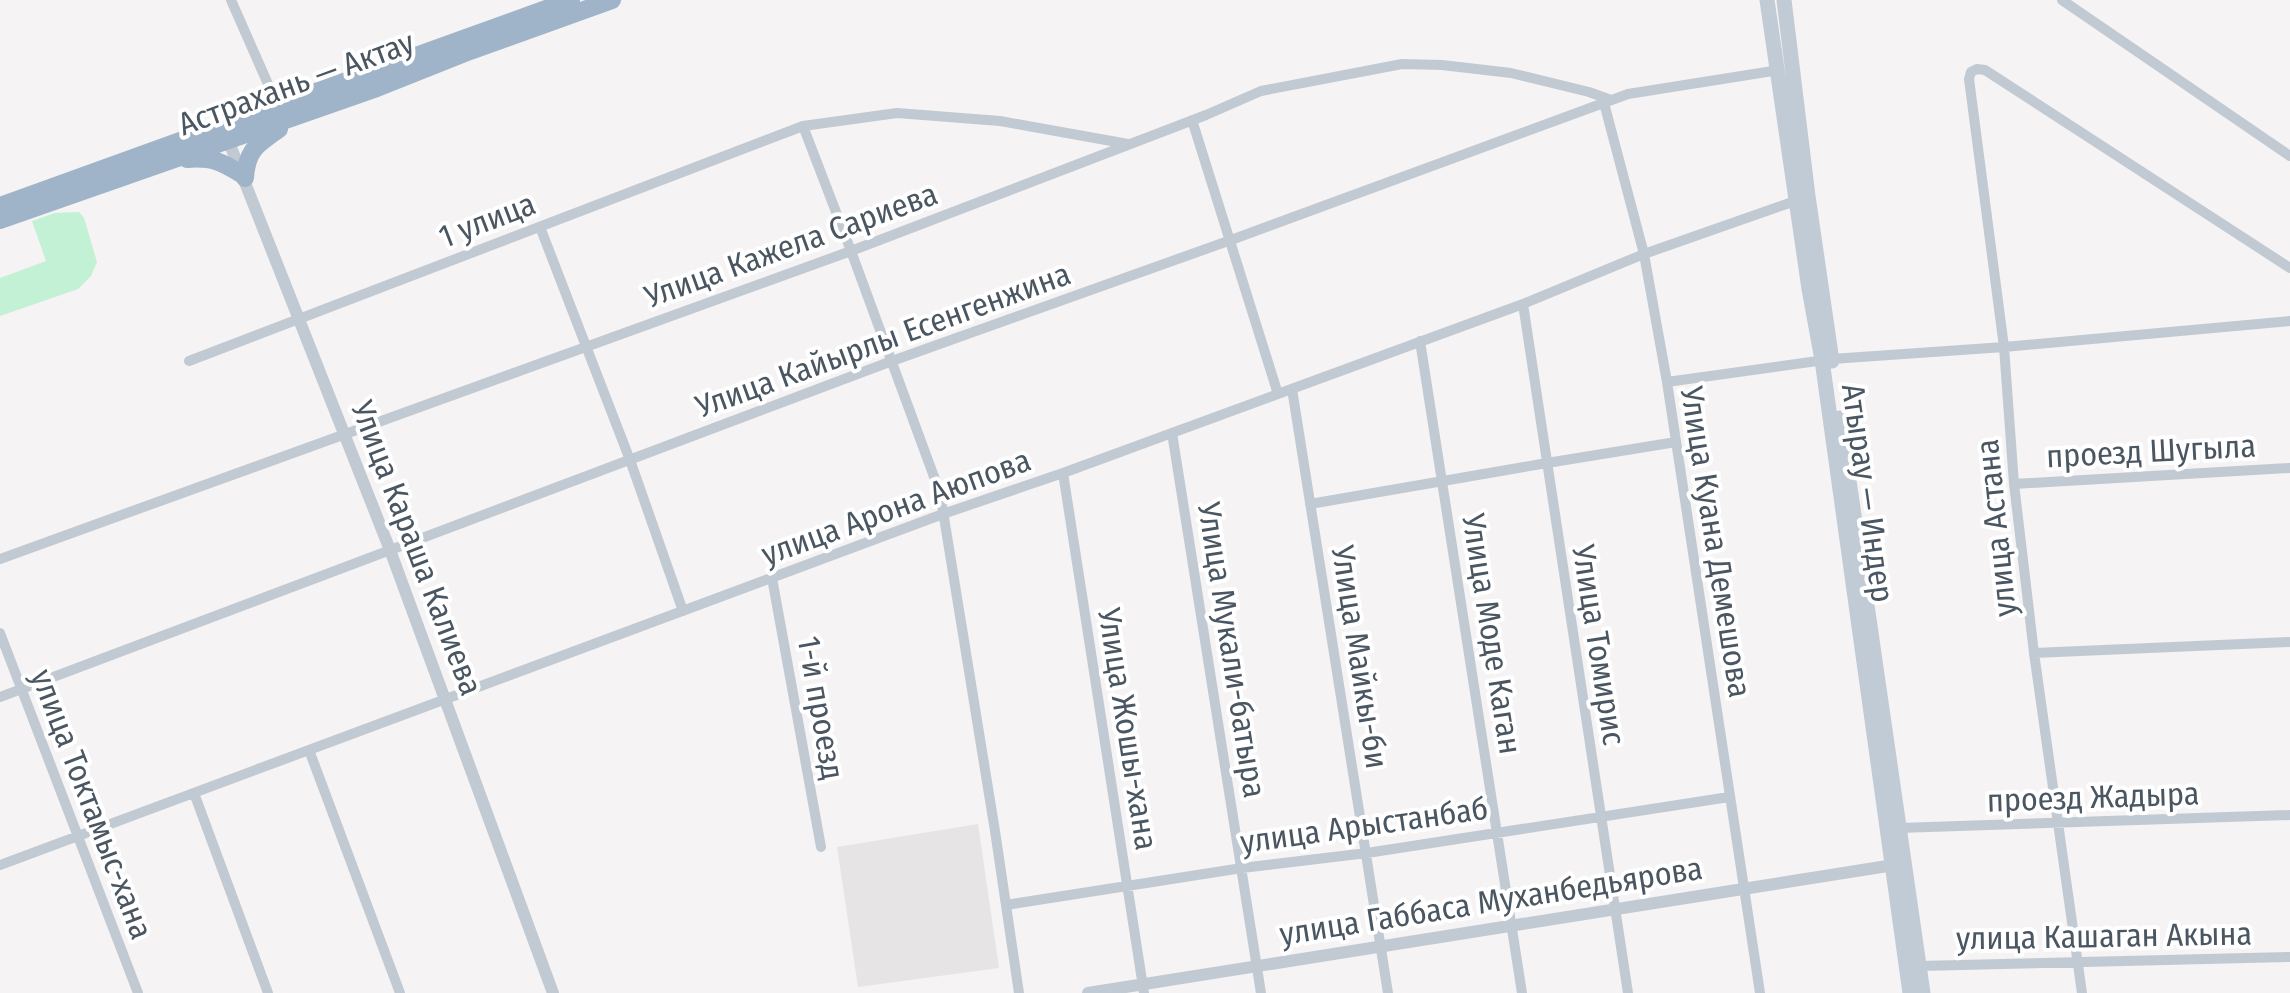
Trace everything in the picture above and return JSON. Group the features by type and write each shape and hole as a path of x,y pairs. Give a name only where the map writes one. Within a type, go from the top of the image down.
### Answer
{"highway":[{"name":"Астрахань — Актау","path":"0,206 226,133 571,0"},
{"name":"Астрахань — Актау","path":"281,112 377,88 612,0"},
{"path":"172,160 212,159 244,176 252,149 279,129 281,112"},
{"name":"Астрахань — Актау","path":"0,220 172,160 226,133"}],"main road":[{"name":"Атырау — Индер","path":"1767,0 1785,69"},
{"name":"Атырау — Индер","path":"1784,0 1785,69 1802,198 1898,828 1910,993"},
{"name":"Атырау — Индер","path":"1827,360 1862,658 1923,993"}],"street":[{"path":"2062,0 2290,156"},
{"path":"234,1 281,112"},
{"name":"Улица Кажела Сариева","path":"0,559 851,251 1261,91 1402,64 1442,65 1511,73 1589,92 1608,102"},
{"name":"Улица Кайырлы Есенгенжина","path":"0,697 892,361 1628,94 1785,69"},
{"name":"улица Астана","path":"2082,993 2034,652 2014,484 2004,347 1971,72 1985,70 2290,268"},
{"name":"Улица Куана Демешова","path":"1608,102 1644,254 1667,382 1760,993"},
{"name":"1 улица","path":"190,361 803,126 897,114 1000,121 1129,144"},
{"path":"1192,120 1278,394"},
{"path":"803,126 940,493 1019,993"},
{"name":"Улица Караша Калиева","path":"226,133 390,550 553,993"},
{"name":"улица Арона Аюпова","path":"0,865 1802,198"},
{"path":"540,227 630,460 683,611"},
{"name":"Улица Томирис","path":"1523,304 1628,993"},
{"path":"1667,382 1827,360 2290,321"},
{"name":"Улица Моде Каган","path":"1420,341 1522,993"},
{"name":"Улица Майкы-би","path":"1292,389 1388,993"},
{"name":"Улица Мукали-батыра","path":"1172,433 1261,993"},
{"path":"1310,504 1676,442"},
{"name":"проезд Шугыла","path":"2014,484 2290,468"},
{"name":"Улица Жошы-хана","path":"1062,473 1144,989"},
{"name":"1-й проезд","path":"772,578 821,847"},
{"name":"улица Токтамыс-хана","path":"0,633 138,993"},
{"path":"2034,652 2290,642"},
{"path":"309,750 400,993"},
{"path":"194,793 268,993"},
{"name":"улица Арыстанбаб","path":"1006,906 1729,797"},
{"name":"проезд Жадыра","path":"1898,828 2290,814"},
{"name":"улица Габбаса Муханбедьярова","path":"1088,993 1144,989 1257,966 1898,865"},
{"name":"улица Кашаган Акына","path":"1919,966 2290,957"}],"shaded area":[{"path":"978,824 999,968 858,987 837,847"}],"green space":[{"path":"79,212 97,262 91,276 78,289 0,316 0,278 46,261 32,221 55,213"}]}
